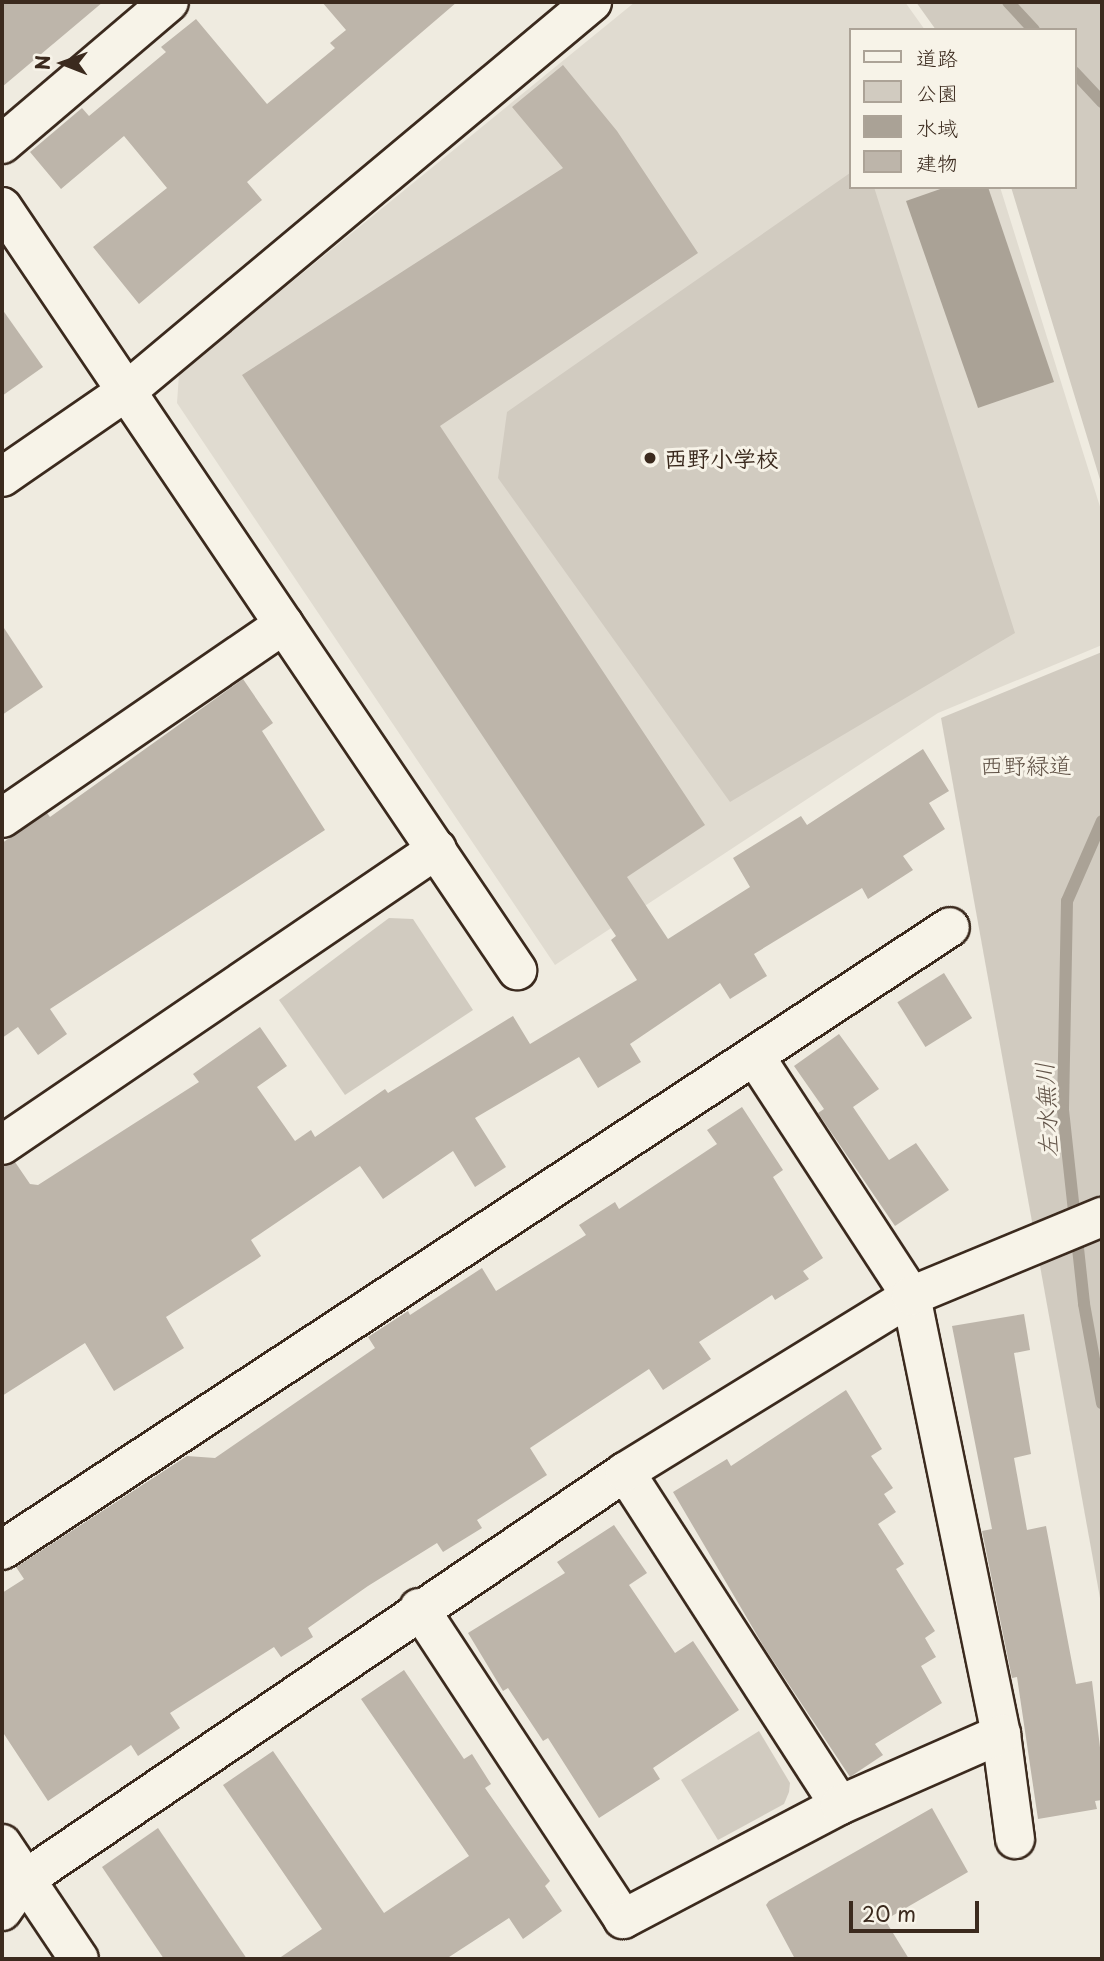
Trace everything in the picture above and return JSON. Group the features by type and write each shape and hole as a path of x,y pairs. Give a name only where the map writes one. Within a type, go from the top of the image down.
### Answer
{"street":[{"path":"2,145 169,2"},
{"path":"2,477 128,390 592,2"},
{"path":"2,207 517,970"},
{"path":"6,807 284,624"},
{"path":"2,1145 437,849"},
{"path":"2,1550 756,1058 950,927"},
{"path":"756,1058 911,1296 1001,1734 1015,1839"},
{"path":"2,1912 24,1880 419,1608 625,1472 911,1296 1100,1217"},
{"path":"625,1472 840,1805"},
{"path":"419,1608 623,1919 840,1805 1001,1734"},
{"path":"2,1844 79,1959"}],"shaded area":[{"name":"西野小学校","path":"635,2 905,2 924,28 848,28 848,189 1001,189 1102,513 1102,645 938,713 555,965 177,403 179,374"}],"green space":[{"path":"916,2 1102,2 1102,486 1012,189 1076,189 1076,28 935,28"},
{"path":"848,174 848,189 875,189 1015,633 730,802 498,478 507,412"},
{"name":"西野緑道","path":"1102,652 1102,1609 941,718"},
{"path":"389,918 413,919 473,1010 345,1095 279,1000"},
{"path":"759,1731 790,1783 789,1792 784,1804 718,1840 681,1780"}],"water":[{"path":"940,189 989,189 1054,382 978,408 906,201"}],"building":[{"path":"2,2 103,2 2,87"},
{"path":"322,2 457,2 247,182 262,200 139,304 93,247 167,188 124,136 61,189 30,152 82,108 89,116 166,52 161,47 196,19 267,104 335,48 330,43 346,30"},
{"path":"563,65 617,131 698,253 440,426 705,825 627,877 668,939 750,887 733,858 801,816 807,825 923,749 949,791 929,803 945,829 903,856 913,870 868,899 862,888 754,954 767,976 730,999 720,983 630,1044 641,1062 598,1088 579,1057 475,1118 506,1167 475,1187 453,1151 383,1199 360,1166 251,1240 261,1256 166,1317 184,1348 114,1391 85,1343 2,1396 2,1167 15,1162 30,1184 38,1185 199,1082 193,1074 260,1027 287,1066 257,1087 295,1141 311,1130 315,1137 385,1089 388,1093 513,1016 530,1044 637,980 611,940 616,936 242,375 563,168 512,107"},
{"path":"2,309 43,367 2,396"},
{"path":"2,625 43,687 2,715"},
{"path":"243,679 273,723 262,731 325,830 50,1009 67,1034 38,1055 18,1027 2,1038 2,843 47,813 50,817"},
{"path":"944,973 972,1018 925,1047 897,1002"},
{"path":"839,1034 879,1089 853,1107 889,1160 916,1143 949,1190 895,1226 818,1113 824,1109 794,1066"},
{"path":"742,1107 783,1170 773,1177 823,1258 803,1271 809,1279 775,1300 772,1295 699,1342 711,1359 663,1390 649,1369 530,1448 547,1475 477,1520 482,1528 443,1552 437,1543 368,1586 308,1628 313,1637 281,1657 274,1647 170,1713 180,1728 138,1756 131,1745 48,1801 2,1731 2,1593 24,1579 16,1567 187,1456 215,1458 375,1348 368,1337 408,1311 410,1315 482,1268 496,1291 586,1235 579,1225 615,1202 619,1209 717,1144 707,1130"},
{"path":"1024,1314 1030,1350 1014,1353 1031,1454 1014,1458 1027,1530 1046,1526 1076,1684 1092,1681 1102,1764 1102,1800 1095,1801 1097,1809 1038,1819 1017,1677 1012,1678 982,1531 992,1529 952,1326"},
{"path":"846,1390 882,1449 871,1456 893,1488 884,1494 896,1512 878,1524 904,1564 896,1569 935,1631 925,1638 936,1657 921,1666 942,1703 875,1744 883,1755 850,1777 764,1647 673,1492 727,1459 731,1466"},
{"path":"614,1525 647,1573 629,1585 675,1653 693,1641 739,1710 653,1768 660,1779 599,1818 548,1738 543,1741 508,1688 503,1691 468,1633 565,1573 557,1562"},
{"path":"404,1670 464,1759 472,1754 491,1784 485,1788 550,1881 545,1886 562,1911 523,1939 509,1918 446,1959 278,1959 322,1929 223,1785 273,1751 384,1913 469,1856 361,1699"},
{"path":"932,1808 968,1872 885,1920 909,1959 795,1959 766,1905 769,1901"},
{"path":"158,1828 247,1959 164,1959 102,1867"}],"waterway":[{"name":"左水無川","path":"1008,2 1032,28"},
{"name":"左水無川","path":"1076,74 1102,102"},
{"name":"左水無川","path":"1102,821 1067,901 1063,1110 1084,1304 1102,1403"}],"place":[{"name":"西野小学校","path":"650,458"}]}
